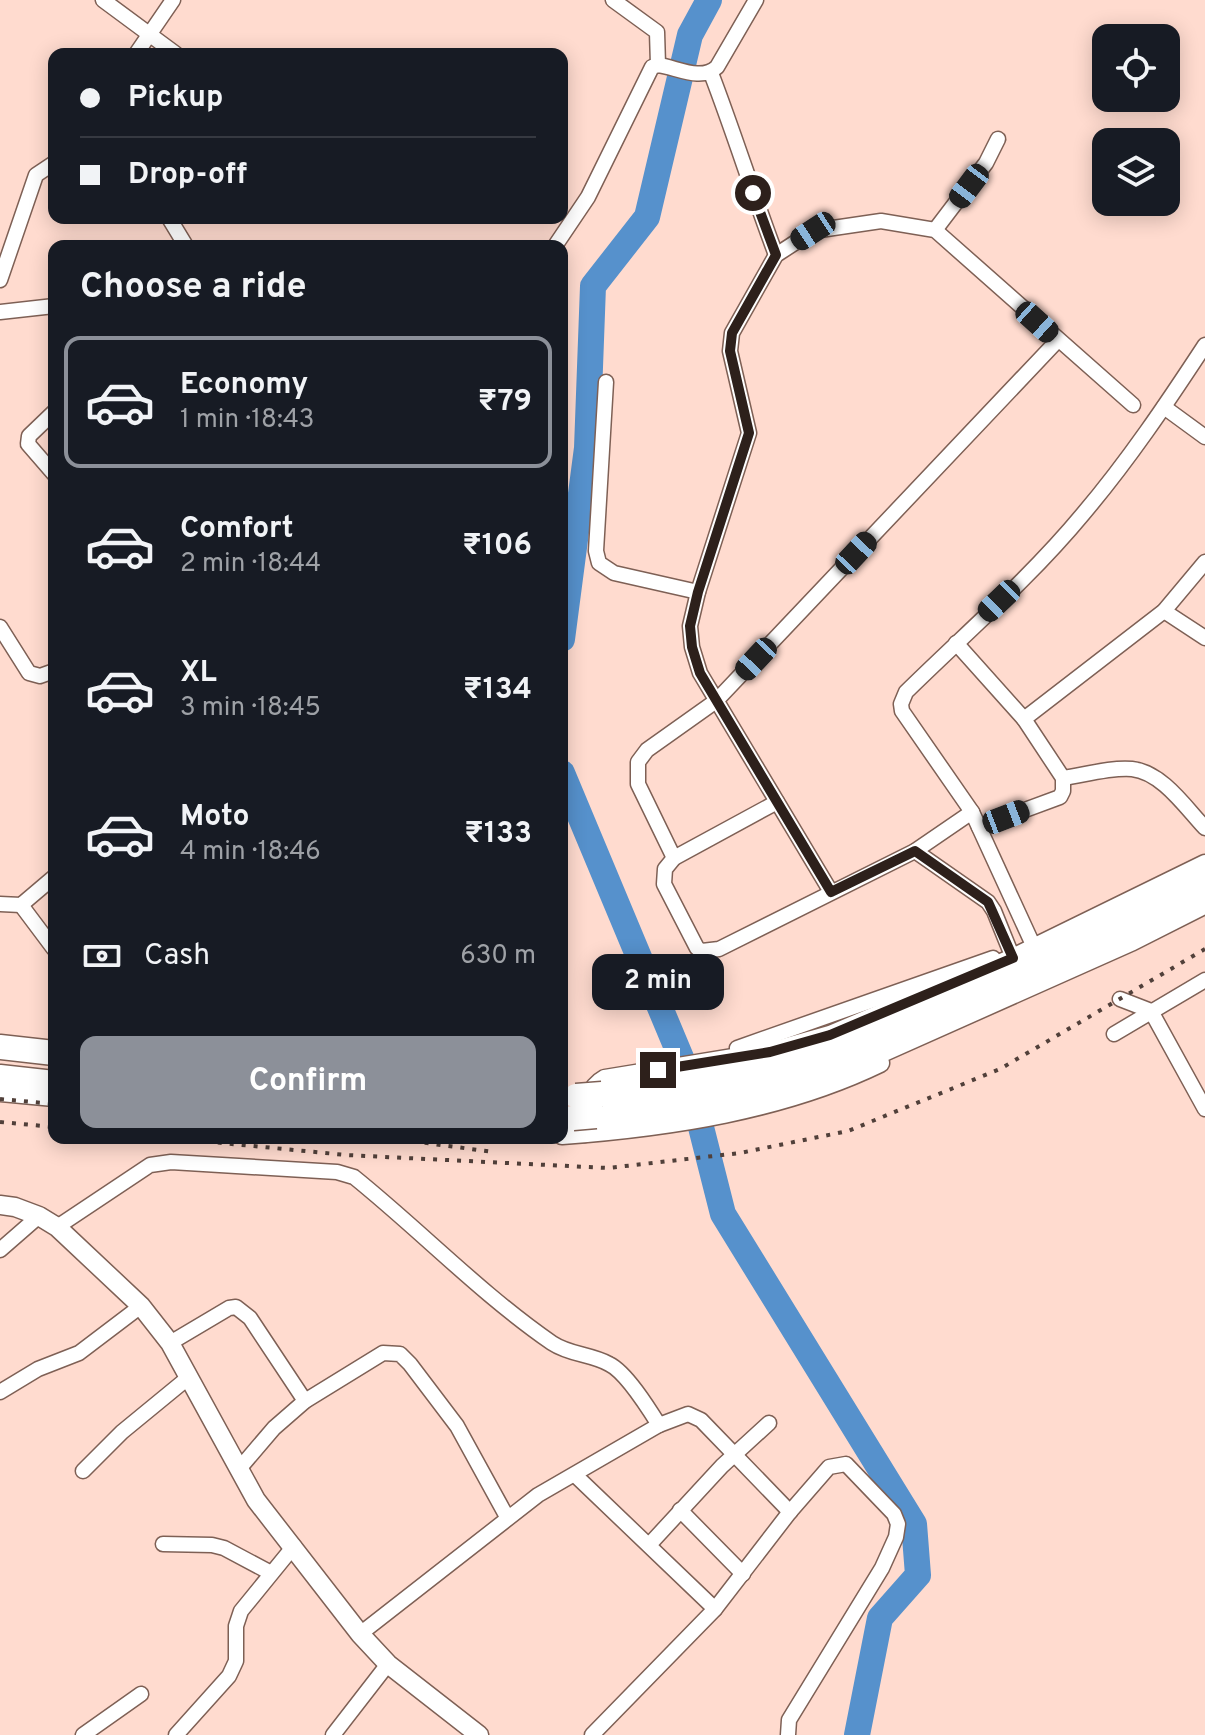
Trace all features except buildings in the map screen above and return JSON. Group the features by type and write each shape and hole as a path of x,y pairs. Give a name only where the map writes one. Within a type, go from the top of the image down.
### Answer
{"highway":[{"path":"577,1113 653,1088 837,1048 1051,956 1177,899 1205,882"},
{"path":"741,1067 845,1066 1130,939 1205,901"},
{"path":"0,1047 48,1052"},
{"path":"0,1077 48,1082"}],"street":[{"path":"103,0 169,48"},
{"path":"140,48 173,0"},
{"path":"613,0 657,32 661,65"},
{"path":"559,240 588,197 652,67 661,65 695,74 711,73 756,0"},
{"path":"711,73 776,255"},
{"path":"935,230 986,163 998,139"},
{"path":"0,280 36,175 48,167"},
{"path":"831,892 700,673 692,647 690,626 749,433 730,351 732,333 776,255 813,231 850,224 881,221 935,230 1133,405"},
{"path":"0,312 48,307"},
{"path":"674,858 638,784 638,762 647,750 716,701 1058,340"},
{"path":"1034,947 972,812 902,711 901,704 906,692 1083,515 1164,407 1205,345"},
{"path":"606,382 596,551 599,563 614,573 698,592"},
{"path":"1164,407 1205,437"},
{"path":"48,418 29,436 28,444 48,467"},
{"path":"1024,719 1164,611 1205,562"},
{"path":"1164,611 1205,638"},
{"path":"0,627 29,673 40,676 48,673"},
{"path":"956,643 1024,719 1063,778 1060,797 979,827"},
{"path":"1063,778 1130,769 1147,773 1166,787 1205,828"},
{"path":"777,802 674,858 665,869 664,884 697,948 702,951 719,949 915,851 972,812"},
{"path":"915,851 988,902 1011,955"},
{"path":"741,1067 770,1052 830,1035 1034,947 1205,864"},
{"path":"0,904 21,905 48,882"},
{"path":"21,905 48,941"},
{"path":"577,1113 671,1123 762,1104 847,1079 1205,911"},
{"path":"1114,1034 1205,980"},
{"path":"1120,999 1151,1011 1205,1109"},
{"path":"577,1113 596,1084 605,1079 653,1088"},
{"path":"0,1092 48,1096"},
{"path":"57,1227 133,1175 150,1165 161,1163 337,1172 354,1177 479,1285 552,1343 569,1352 613,1365 659,1425"},
{"path":"0,1205 39,1216 57,1227 141,1306 170,1343 256,1500 360,1634 388,1664 479,1735"},
{"path":"0,1250 39,1216"},
{"path":"0,1392 38,1369 79,1353 141,1306"},
{"path":"170,1343 229,1308 236,1307 250,1318 305,1401"},
{"path":"239,1469 274,1428 305,1401 383,1353 400,1354 457,1426 507,1517"},
{"path":"83,1471 122,1432 189,1377"},
{"path":"360,1634 538,1495 659,1425 688,1414 696,1415 790,1512"},
{"path":"649,1545 735,1454 769,1423"},
{"path":"592,1735 715,1609 829,1467 846,1464 894,1514 898,1524 896,1537 882,1568 789,1720 786,1727 788,1735"},
{"path":"575,1475 715,1609"},
{"path":"680,1510 743,1574"},
{"path":"163,1544 224,1548 271,1573"},
{"path":"176,1735 229,1676 236,1661 237,1620 241,1611 294,1546"},
{"path":"333,1735 388,1664"},
{"path":"83,1735 141,1694"}],"waterway":[{"path":"568,593 587,448 593,286 647,217 690,35 709,0"},
{"path":"568,787 687,1072 723,1214 914,1524 918,1575 880,1618 857,1735"}],"railway":[{"path":"232,1144 346,1155 608,1168 740,1153 848,1131 1000,1069 1205,949"},
{"path":"0,1099 48,1103"},
{"path":"0,1122 48,1126"},
{"path":"434,1144 493,1152"}],"route":[{"path":"658,1070 770,1052 830,1035 1013,958 988,902 915,851 831,892 700,673 692,647 690,626 749,433 730,351 732,333 776,255 753,193"}]}
